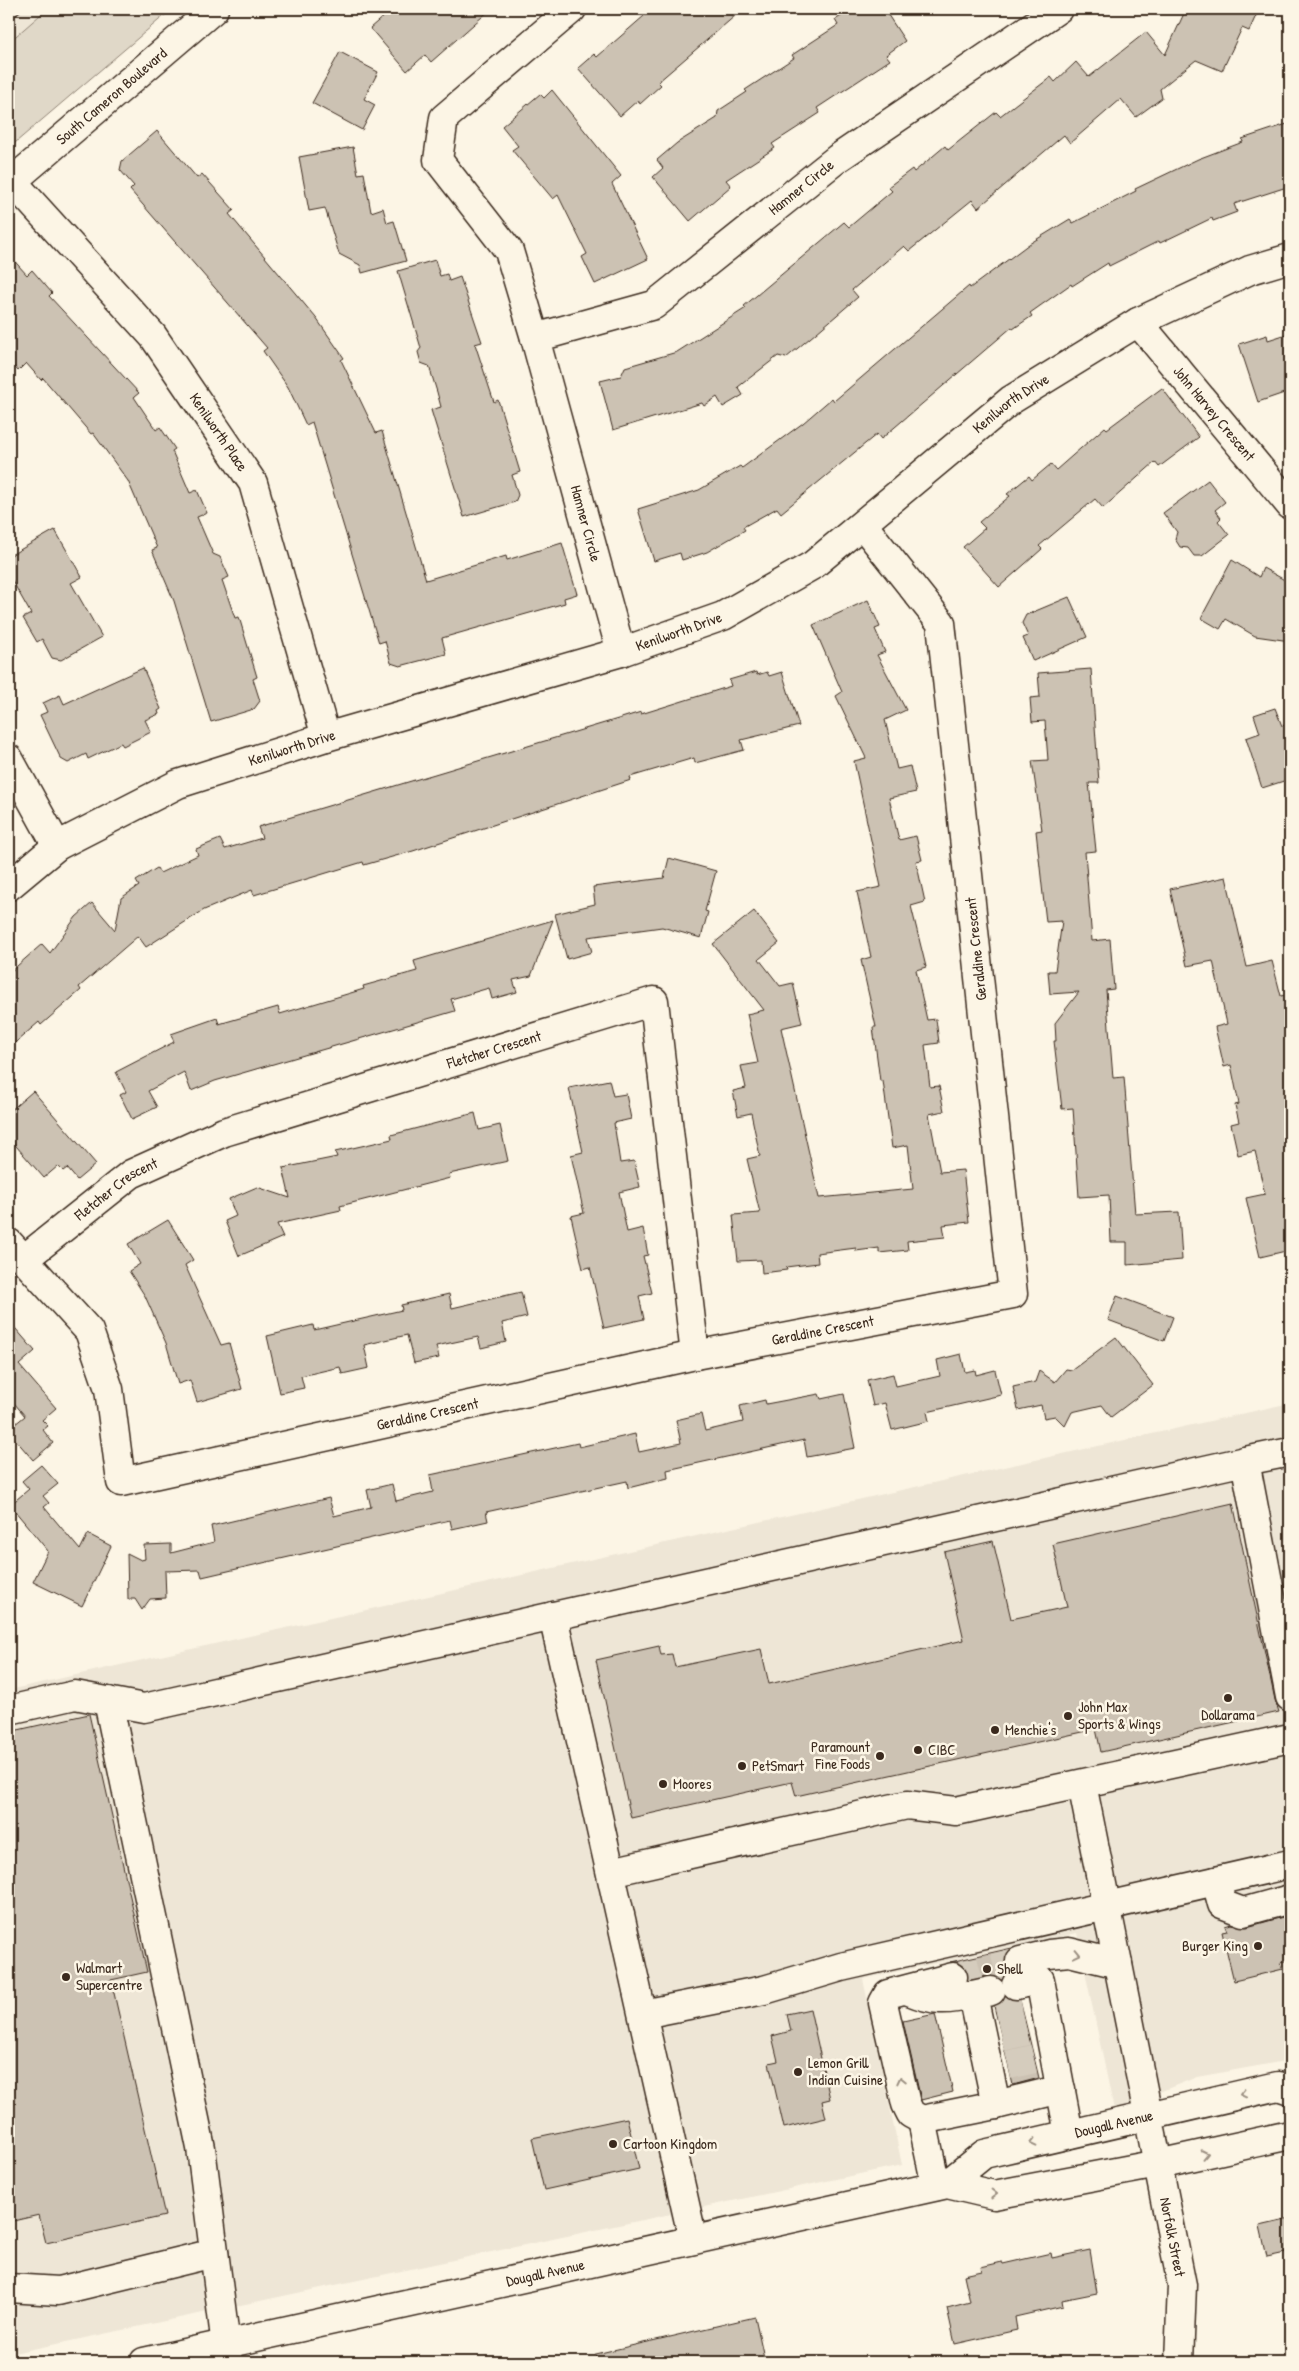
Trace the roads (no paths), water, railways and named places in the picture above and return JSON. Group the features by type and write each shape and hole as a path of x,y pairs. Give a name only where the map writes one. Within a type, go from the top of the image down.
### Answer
{"street":[{"name":"South Cameron Boulevard","path":"11,183 214,9"},
{"name":"Hamner Circle","path":"572,9 444,118 438,160 509,251 535,338 621,652"},
{"name":"Hamner Circle","path":"535,338 654,305 838,158 1058,9"},
{"name":"Kenilworth Place","path":"11,183 153,336 253,483 326,737"},
{"name":"Kenilworth Drive","path":"9,886 57,846 178,784 326,737 621,652 723,616 813,565 863,526 1011,400 1138,322 1250,270 1290,258"},
{"name":"John Harvey Crescent","path":"1138,322 1290,505"},
{"name":"Geraldine Crescent","path":"16,1251 89,1331 109,1389 121,1482 695,1355 1013,1294 941,623 863,526"},
{"path":"9,759 57,846"},
{"name":"Fletcher Crescent","path":"16,1251 131,1174 224,1132 654,1001 695,1355"},
{"path":"9,1710 75,1694 144,1708 1290,1452"},
{"path":"1245,1461 1290,1697"},
{"path":"553,1616 694,2240"},
{"path":"108,1701 201,2148 227,2353"},
{"path":"611,1872 907,1805 956,1811 1290,1738"},
{"name":"Norfolk Street","path":"1082,1784 1182,2285 1179,2362"},
{"path":"643,2014 764,1990 841,1967 1290,1864"},
{"path":"1216,1881 1222,1904 1243,1912 1290,1900"},
{"path":"1060,2089 996,2105 922,2120 911,2114 906,2104 882,2003 888,1994 905,1990 928,1999 1009,2001 1068,1952 1118,1964"},
{"path":"996,2105 1021,2062 1009,2001"},
{"path":"1009,2001 1021,2062 1060,2089 1069,2134"},
{"name":"Dougall Avenue","path":"144,2362 227,2353 694,2240 942,2185 984,2154 1278,2086 1290,2090"},
{"path":"922,2120 942,2185"},
{"name":"Dougall Avenue","path":"942,2185 994,2196 1290,2136"},
{"path":"9,2288 58,2291 214,2252"}],"tunnel":[{"path":"953,1977 1020,1961"},
{"path":"996,2012 1022,2007"},
{"path":"1001,2037 1027,2031"},
{"path":"1008,2065 1034,2059"}],"railway":[{"path":"9,18 19,9"}],"place":[{"name":"Dollarama","path":"1228,1698"},
{"name":"John Max Sports & Wings","path":"1068,1716"},
{"name":"Menchie's","path":"995,1730"},
{"name":"CIBC","path":"918,1750"},
{"name":"Paramount Fine Foods","path":"880,1756"},
{"name":"PetSmart","path":"742,1766"},
{"name":"Moores","path":"663,1784"},
{"name":"Burger King","path":"1258,1946"},
{"name":"Shell","path":"987,1969"},
{"name":"Walmart Supercentre","path":"66,1977"},
{"name":"Lemon Grill Indian Cuisine","path":"798,2072"},
{"name":"Cartoon Kingdom","path":"613,2144"}]}
